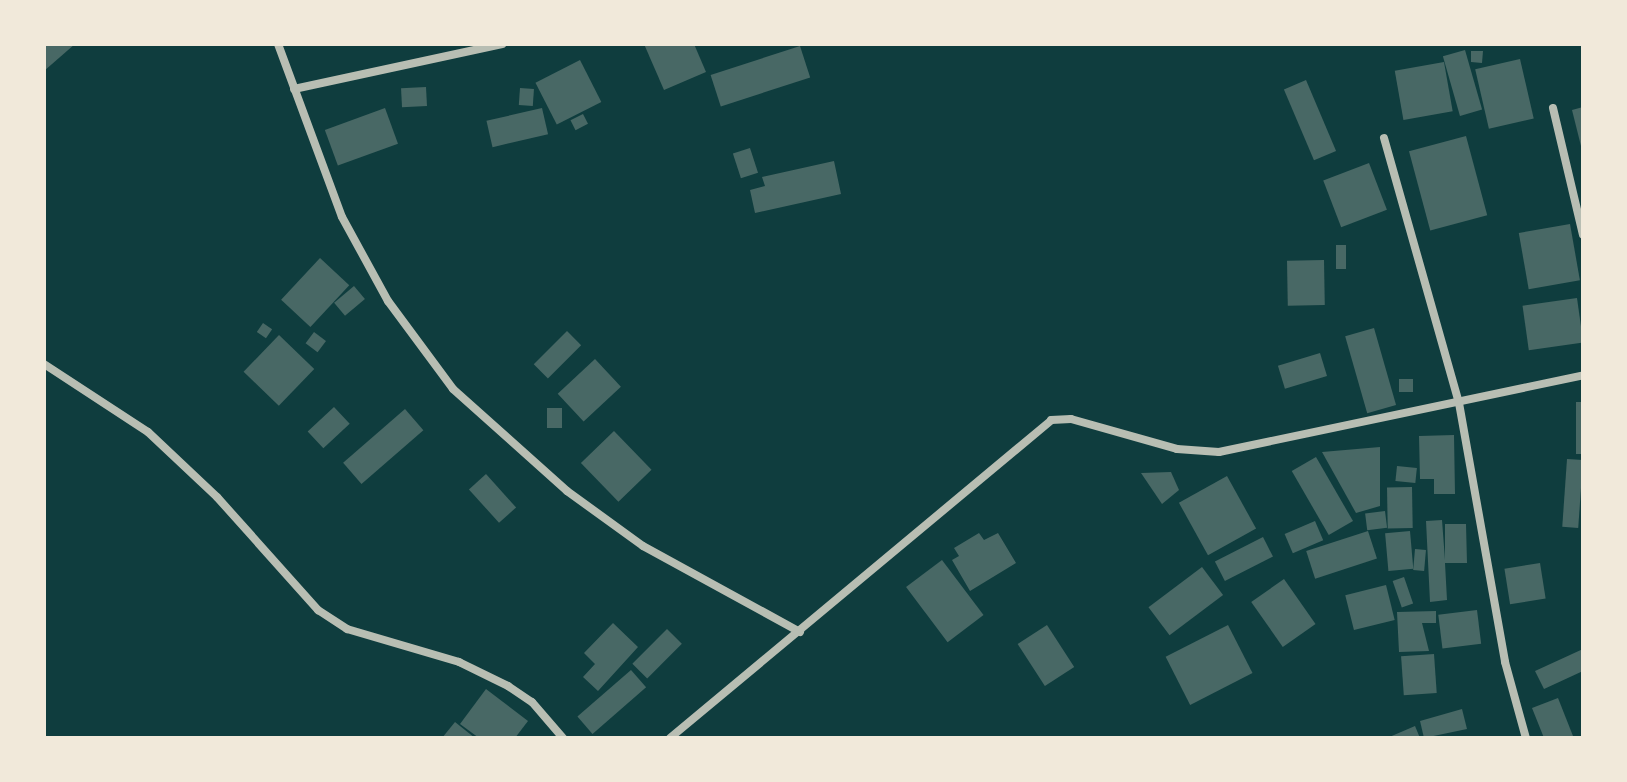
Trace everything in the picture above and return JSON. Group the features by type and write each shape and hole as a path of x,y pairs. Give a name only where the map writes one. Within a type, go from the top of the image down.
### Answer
{"street":[{"path":"278,44 342,217 388,301 453,389 567,491 643,546 800,632"},
{"path":"294,89 502,44"},
{"path":"1553,108 1583,235"},
{"path":"1384,138 1459,403 1505,662 1526,738"},
{"path":"44,364 148,432 217,497 318,610 347,629 459,662 508,686 532,702 563,738"},
{"path":"670,738 1051,420 1071,419 1177,449 1219,452 1583,375"}],"building":[{"path":"44,44 75,44 44,71"},
{"path":"644,44 694,44 706,72 664,90"},
{"path":"800,46 810,77 721,106 711,75"},
{"path":"1465,50 1482,110 1460,116 1443,56"},
{"path":"1471,51 1483,51 1482,63 1471,62"},
{"path":"1520,59 1534,118 1489,129 1475,69"},
{"path":"580,60 601,102 557,125 535,83"},
{"path":"1444,62 1453,111 1403,120 1395,71"},
{"path":"1306,80 1336,151 1314,160 1284,89"},
{"path":"426,87 427,106 402,107 401,88"},
{"path":"520,88 534,89 533,106 519,105"},
{"path":"1583,107 1583,149 1582,150 1572,110"},
{"path":"385,108 398,144 338,166 325,130"},
{"path":"542,108 548,134 493,147 486,121"},
{"path":"583,114 588,124 576,130 571,120"},
{"path":"1466,136 1487,215 1430,230 1409,151"},
{"path":"750,148 758,173 741,178 733,154"},
{"path":"834,161 841,194 755,213 750,190 765,186 762,177"},
{"path":"1369,163 1387,210 1341,227 1323,181"},
{"path":"1570,224 1580,280 1529,289 1519,233"},
{"path":"1336,245 1346,245 1346,269 1336,269"},
{"path":"320,258 349,285 310,327 281,300"},
{"path":"1324,260 1325,305 1288,306 1287,261"},
{"path":"354,286 365,299 345,316 334,303"},
{"path":"1577,298 1583,343 1529,350 1523,306"},
{"path":"263,323 272,329 266,338 257,332"},
{"path":"1374,328 1396,405 1367,413 1345,336"},
{"path":"567,331 581,345 548,378 534,364"},
{"path":"314,332 326,341 318,352 306,343"},
{"path":"279,335 314,369 279,406 244,372"},
{"path":"1320,353 1327,376 1285,389 1278,366"},
{"path":"595,359 621,387 584,422 558,394"},
{"path":"1399,379 1413,379 1413,392 1399,392"},
{"path":"1576,402 1583,402 1583,454 1576,454"},
{"path":"334,407 350,424 323,448 308,432"},
{"path":"547,408 562,408 562,428 547,428"},
{"path":"405,409 423,430 361,484 343,463"},
{"path":"614,431 652,470 618,502 581,463"},
{"path":"1454,435 1455,494 1434,494 1434,479 1420,479 1419,436"},
{"path":"1380,447 1380,506 1356,513 1322,452"},
{"path":"1316,457 1353,521 1329,535 1292,471"},
{"path":"1567,459 1583,460 1578,528 1562,527"},
{"path":"1397,466 1417,468 1415,483 1395,481"},
{"path":"1171,472 1179,490 1162,504 1141,473"},
{"path":"486,474 516,507 499,523 469,489"},
{"path":"1227,476 1256,528 1208,555 1179,503"},
{"path":"1387,487 1412,487 1413,528 1388,528"},
{"path":"1385,511 1387,528 1367,530 1365,513"},
{"path":"1442,520 1445,560 1445,524 1466,524 1467,563 1445,563 1447,600 1430,602 1426,521"},
{"path":"1315,521 1323,540 1293,553 1285,534"},
{"path":"1368,531 1377,559 1315,579 1306,551"},
{"path":"1410,531 1413,569 1388,571 1385,533"},
{"path":"979,533 984,540 998,533 1016,563 970,591 952,560 959,556 954,548"},
{"path":"1263,537 1273,557 1225,581 1215,562"},
{"path":"1415,549 1426,550 1424,571 1413,570"},
{"path":"942,560 984,615 948,642 906,587"},
{"path":"1540,563 1546,599 1510,604 1504,569"},
{"path":"1202,567 1223,595 1170,635 1148,607"},
{"path":"1404,577 1413,603 1402,607 1393,581"},
{"path":"1284,579 1316,624 1283,647 1251,602"},
{"path":"1386,585 1395,620 1354,630 1345,595"},
{"path":"1477,610 1481,644 1442,648 1438,615"},
{"path":"1436,611 1436,623 1422,623 1429,651 1399,652 1397,612"},
{"path":"613,623 638,647 598,691 583,677 595,664 584,653"},
{"path":"1047,625 1074,667 1045,686 1018,644"},
{"path":"1228,625 1253,673 1190,705 1166,657"},
{"path":"667,629 682,644 647,678 632,664"},
{"path":"1583,649 1583,671 1544,689 1535,671"},
{"path":"1434,654 1437,693 1404,695 1401,656"},
{"path":"631,670 646,687 593,734 577,717"},
{"path":"486,689 528,721 515,738 479,738 460,724"},
{"path":"1558,698 1573,736 1544,738 1532,708"},
{"path":"1462,709 1467,729 1424,738 1420,721"},
{"path":"455,722 475,738 442,738"},
{"path":"1415,726 1420,738 1387,738"}]}
